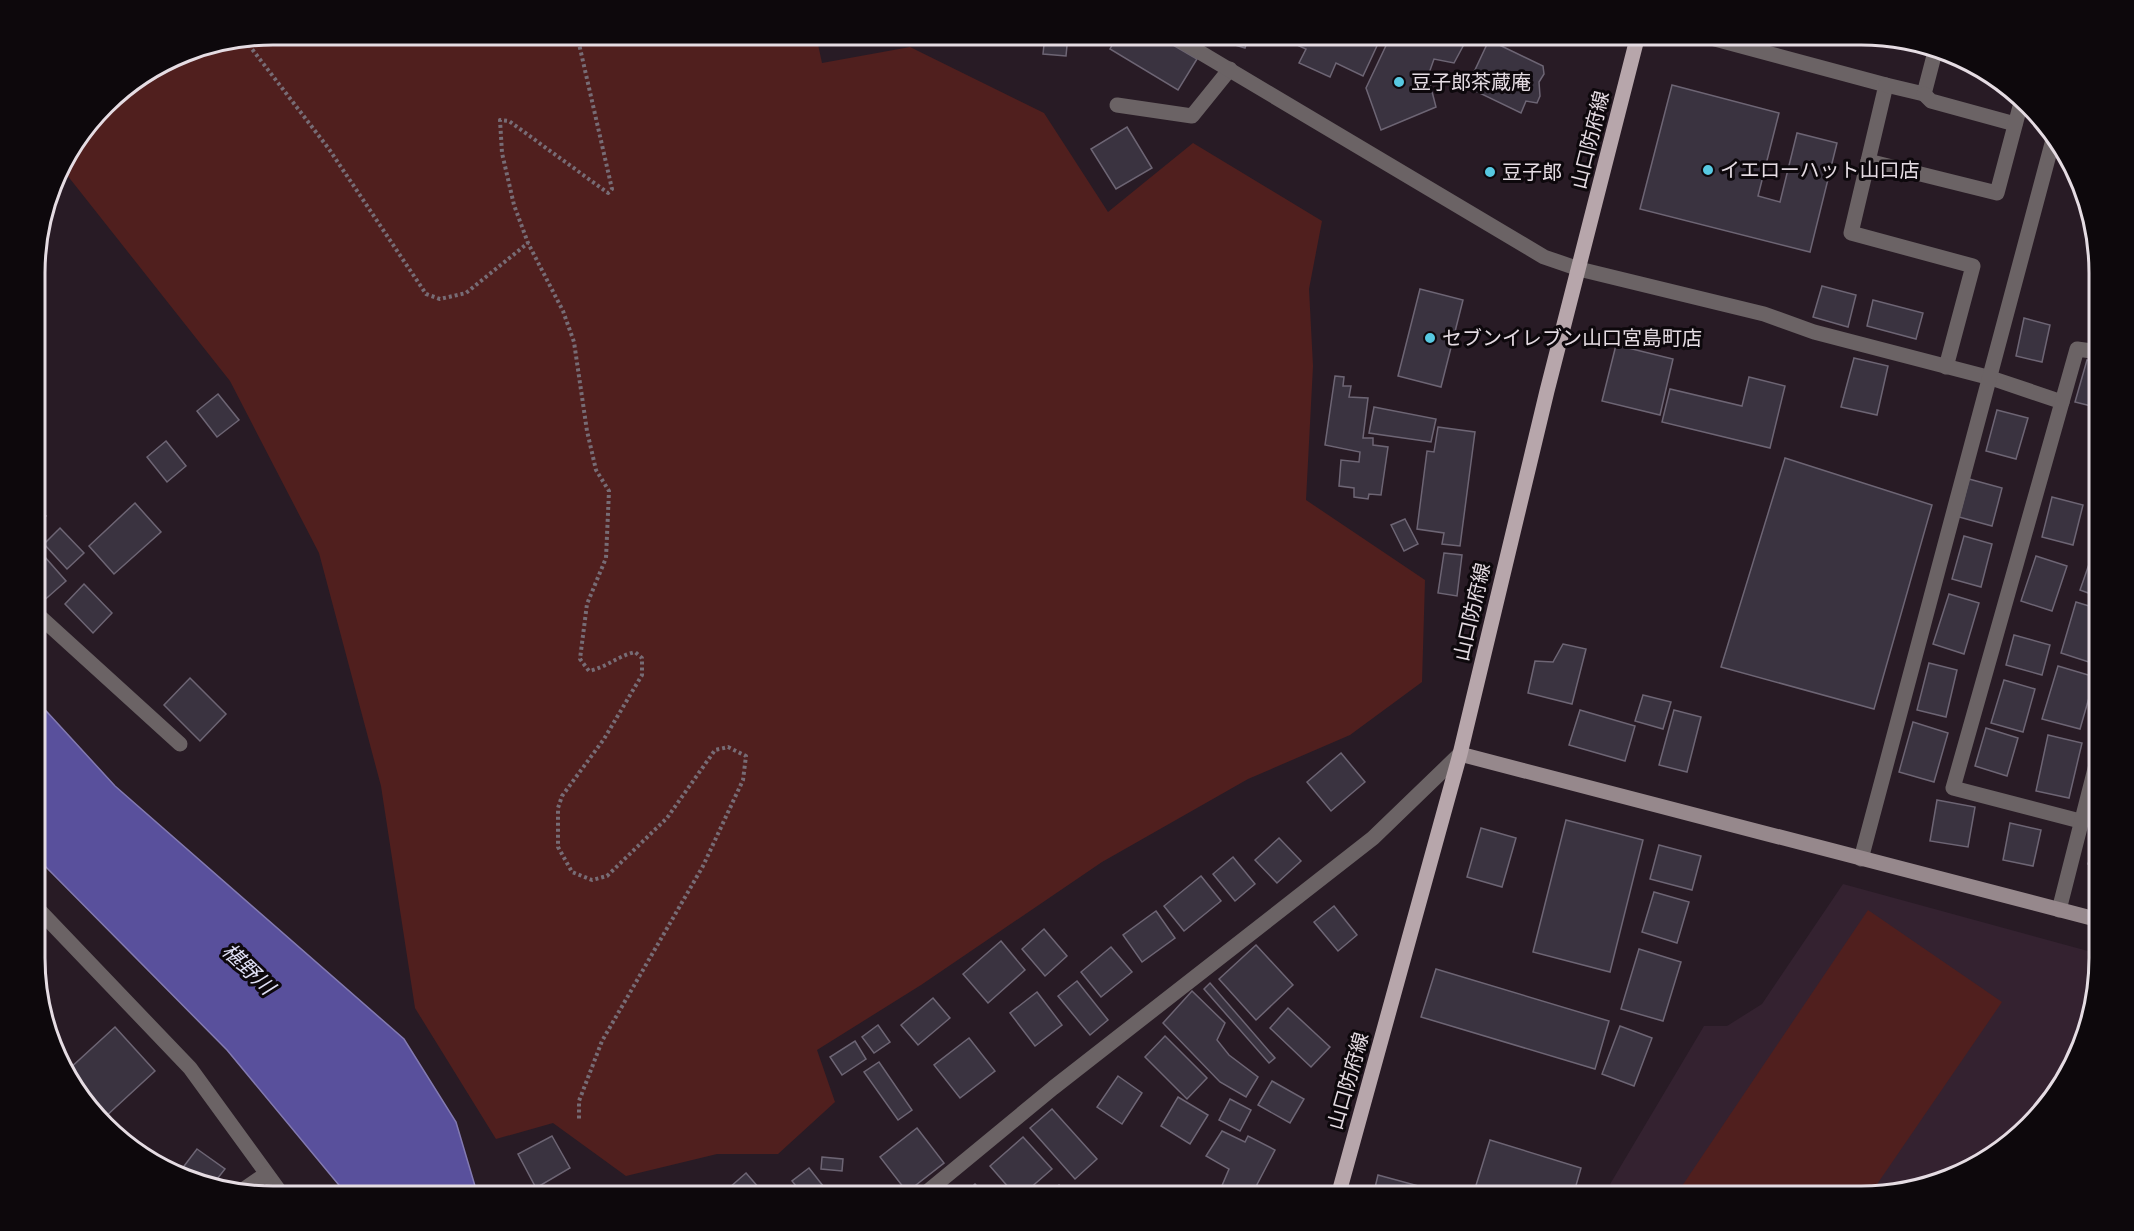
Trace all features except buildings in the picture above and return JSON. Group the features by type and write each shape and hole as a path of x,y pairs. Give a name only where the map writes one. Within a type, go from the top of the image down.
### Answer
{"main road":[{"name":"山口防府線","path":"1341,1186 1460,754 1547,391 1635,45"}],"street":[{"path":"1190,45 1544,257 1579,269 1764,314 1814,332 1991,378 2062,402"},
{"path":"1740,45 1924,94 1931,101 2015,124"},
{"path":"1924,94 1934,57"},
{"path":"1117,105 1192,116 1230,69"},
{"path":"1886,85 1851,233 1973,266 1946,367"},
{"path":"1868,160 1996,193 2019,109"},
{"path":"1861,859 2051,146"},
{"path":"2080,822 1953,788 2077,349 2089,351"},
{"path":"45,622 180,744"},
{"path":"934,1186 1053,1088 1373,838 1460,754 2089,918"},
{"path":"2059,910 2089,789"},
{"path":"45,917 190,1068 275,1186"},
{"path":"250,1185 266,1174"}],"path":[{"path":"579,45 612,189 608,193 509,121 500,120 502,153 514,206 528,243 563,311 574,342 587,431 596,470 609,491 606,558 587,604 580,659 589,671 606,667 618,656 635,652 642,658 642,675 604,739 562,796 558,808 558,847 572,872 592,880 607,876 667,818 715,750 728,747 746,756 743,780 703,866 602,1041 579,1101 579,1120"},
{"path":"250,46 329,149 426,294 440,299 465,293 528,243"}],"shaded area":[{"path":"258,45 818,45 822,63 910,47 1044,113 1108,212 1193,143 1322,221 1309,289 1313,366 1306,500 1425,580 1422,682 1350,735 1248,779 1102,862 921,985 817,1050 835,1102 778,1154 717,1154 626,1176 553,1123 496,1139 415,1008 381,786 319,553 230,381 67,175 83,146 112,112 146,83 186,62 229,49"},
{"path":"1843,884 2089,951 2089,973 2081,1017 2072,1045 2051,1085 2022,1119 2000,1139 1948,1169 1905,1182 1876,1186 1609,1186 1704,1026 1727,1026 1762,1004"},
{"path":"1868,910 2002,1002 1876,1186 1682,1186"}],"water":[{"name":"椹野川","path":"45,710 115,786 404,1039 456,1122 475,1186 340,1186 227,1050 45,866"}],"place":[{"name":"豆子郎茶蔵庵","path":"1399,82"},
{"name":"イエローハット山口店","path":"1708,170"},
{"name":"豆子郎","path":"1490,172"},
{"name":"セブンイレブン山口宮島町店","path":"1430,338"}]}
